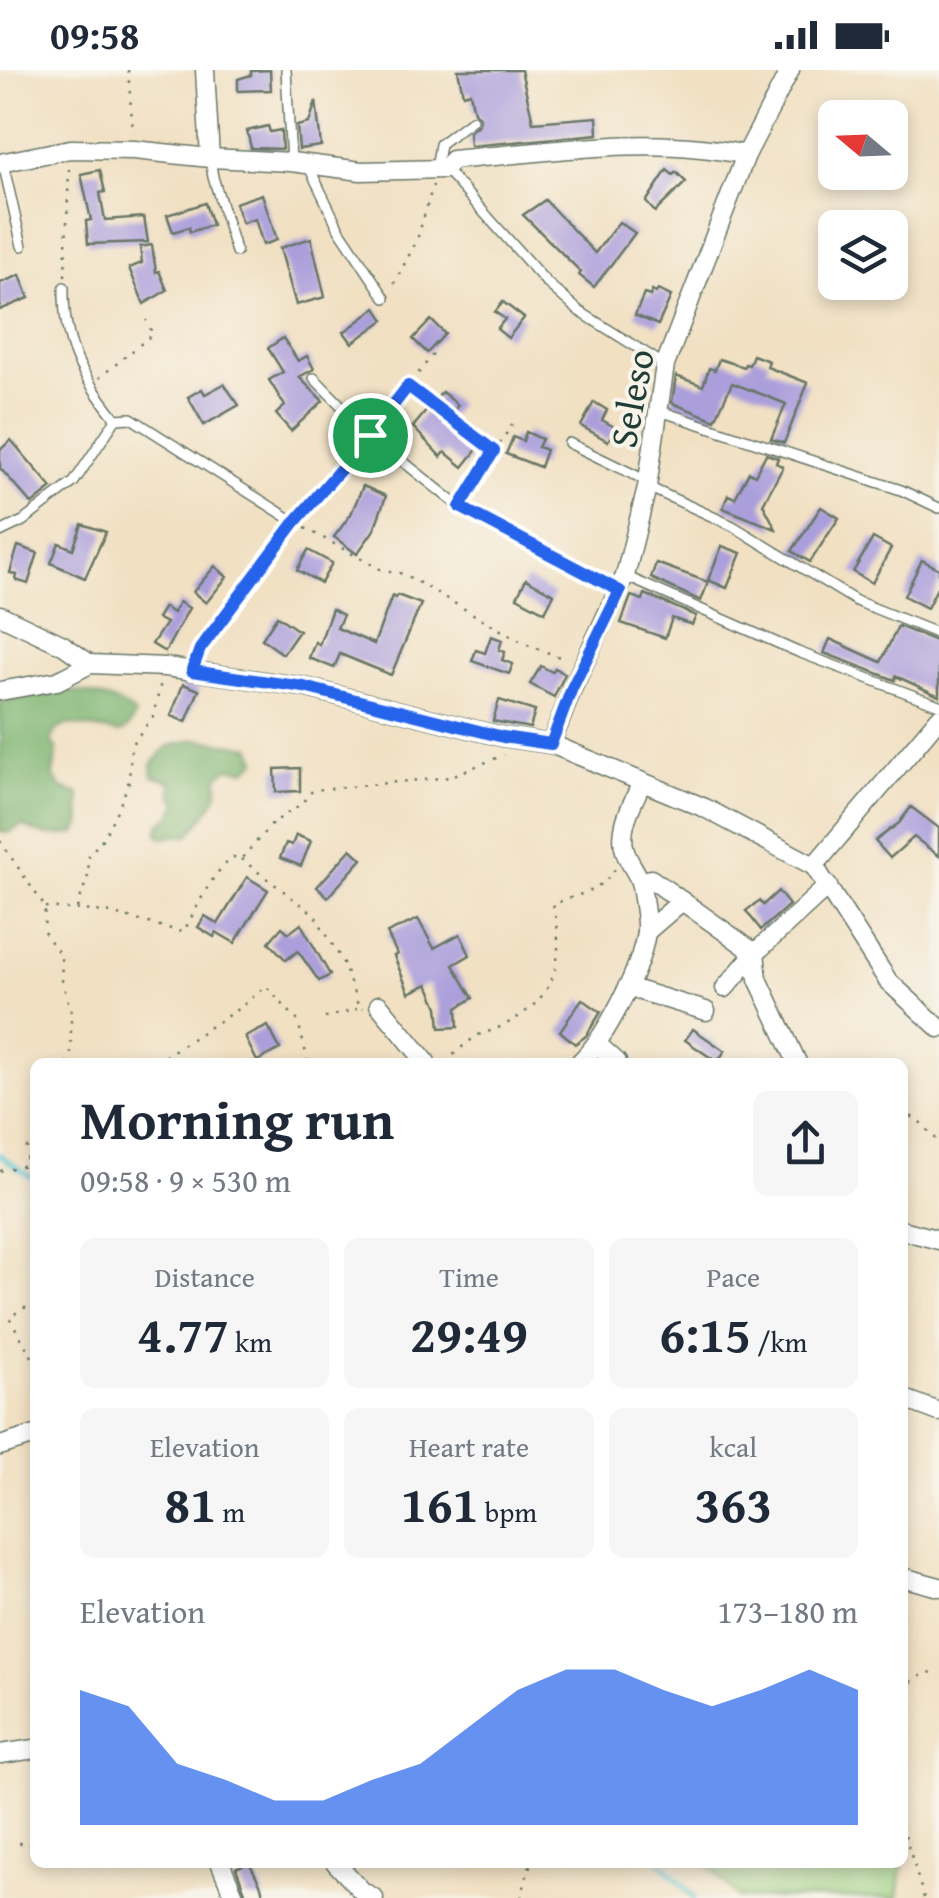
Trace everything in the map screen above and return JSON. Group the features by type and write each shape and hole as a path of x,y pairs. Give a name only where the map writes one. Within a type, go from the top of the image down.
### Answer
{"street":[{"path":"205,70 210,158"},
{"name":"Seleso","path":"551,744 572,688 586,666 622,583 647,484 665,364 746,155 790,70"},
{"path":"1,163 70,149 134,150 361,171 438,169 452,160 647,146 708,146 746,155"},
{"path":"0,615 62,645 90,664"},
{"path":"0,691 57,681 90,664 166,667 304,687 518,740 551,744 705,808 814,866 888,981 939,1028"},
{"path":"814,866 939,718"},
{"path":"584,1058 598,1046 627,987 646,932 641,881 625,851 627,815 642,784"},
{"path":"641,881 651,880 755,953 758,979 795,1058"},
{"path":"725,988 755,953 828,886"},
{"path":"646,932 682,901"},
{"path":"627,987 706,1011"},
{"path":"379,1005 423,1058"},
{"path":"598,1046 612,1058"},
{"path":"908,1232 939,1240"},
{"path":"908,1400 939,1412"},
{"path":"0,1446 30,1437"},
{"path":"908,1579 939,1587"},
{"path":"0,1754 30,1750"},
{"path":"222,1868 235,1898"},
{"path":"341,1868 374,1898"}],"lane":[{"path":"286,70 300,164 385,298"},
{"path":"472,120 440,144 438,169 579,311 665,364"},
{"path":"210,158 212,177 236,252"},
{"path":"1,163 22,246"},
{"path":"64,287 68,343 89,383 116,419"},
{"path":"314,378 370,435 460,507 622,583 939,705"},
{"path":"657,410 901,490 939,508"},
{"path":"116,419 131,418 295,522 200,649 192,671"},
{"path":"0,532 74,482 116,419"},
{"path":"569,442 734,526 856,600 939,634"}],"path":[{"path":"128,70 134,150"},
{"path":"64,287 70,149"},
{"path":"385,298 417,240 438,169"},
{"path":"89,383 154,334 146,320"},
{"path":"434,353 295,522 380,569 404,574 524,644 586,666"},
{"path":"408,386 494,451"},
{"path":"460,507 514,423"},
{"path":"76,909 88,876 90,855 104,837 122,800 129,781 131,745 153,717 166,667"},
{"path":"240,859 273,823 301,804 313,790 449,777 512,751 518,740"},
{"path":"0,841 45,907 44,932 61,956 62,980 71,1012 69,1058"},
{"path":"451,1058 477,1035 499,1028 532,1006 555,980 558,950 553,904 603,883 625,851"},
{"path":"45,907 106,912 183,932 209,882 234,857 314,914 342,960 359,1008"},
{"path":"161,1058 240,1008 266,986 298,1021 307,1058"},
{"path":"325,1018 379,1005"},
{"path":"908,1115 919,1120 939,1142"},
{"path":"26,1165 26,1145 30,1144"},
{"path":"0,1171 26,1165 30,1168"},
{"path":"30,1305 8,1317 30,1354"},
{"path":"908,1684 939,1670"},
{"path":"20,1843 30,1844"},
{"path":"908,1843 926,1897"},
{"path":"521,1898 529,1868"}],"green space":[{"path":"70,691 114,701 135,715 129,727 120,733 68,724 55,731 51,742 57,749 53,776 61,788 79,794 81,822 76,833 48,835 23,825 8,833 0,832 0,703 39,692"},
{"path":"195,739 251,747 257,760 246,770 228,768 218,776 218,793 189,835 162,837 158,834 159,825 178,804 172,794 172,782 153,776 152,765 167,747"},
{"path":"711,1868 901,1868 898,1898 739,1898"}],"building":[{"path":"270,70 271,90 238,91 238,79 251,75 251,71"},
{"path":"458,70 521,70 533,122 597,117 598,134 470,146 469,132 480,118 474,112 470,92 463,94"},
{"path":"316,101 321,146 299,149 297,126 309,123"},
{"path":"268,126 270,132 281,130 282,149 251,148 247,131"},
{"path":"100,170 105,220 144,217 148,242 88,244 86,221 91,220 81,174"},
{"path":"667,170 673,175 676,172 686,182 655,212 646,202"},
{"path":"262,194 277,240 263,245 255,219 242,223 235,203"},
{"path":"545,200 595,253 619,222 635,233 594,287 523,215"},
{"path":"205,203 212,225 190,232 189,227 173,232 167,215"},
{"path":"311,238 325,297 296,305 280,248"},
{"path":"152,245 156,272 159,271 167,290 144,304 129,268 142,263 140,247"},
{"path":"20,275 29,298 0,310 0,283"},
{"path":"658,290 671,296 658,325 635,315 644,294 650,296"},
{"path":"503,302 524,318 508,338 497,329 505,319 495,312"},
{"path":"376,308 384,320 352,343 344,332"},
{"path":"431,320 445,334 427,353 413,339"},
{"path":"283,338 298,361 307,356 314,369 299,377 323,401 291,431 276,414 285,406 269,380 283,372 268,348"},
{"path":"753,355 769,361 767,367 808,383 784,443 771,439 786,404 732,383 715,420 672,403 676,376 703,386 709,368 715,370 719,359 744,367"},
{"path":"224,384 239,405 204,425 188,397"},
{"path":"442,392 458,405 448,419 479,447 463,467 445,452 441,457 413,427"},
{"path":"594,402 607,410 602,420 616,428 608,441 581,426"},
{"path":"526,432 542,439 538,447 546,450 540,467 506,454 513,437 523,441"},
{"path":"11,440 52,488 32,504 0,468 0,450"},
{"path":"766,454 778,458 776,463 783,467 763,504 776,529 723,508 728,495 735,498 749,472 755,475"},
{"path":"363,486 386,496 374,530 357,554 334,537 351,514"},
{"path":"821,507 839,518 810,562 792,551"},
{"path":"82,524 106,532 85,578 51,563 59,543 73,549"},
{"path":"873,538 891,548 872,583 853,572"},
{"path":"18,546 38,553 28,584 10,573"},
{"path":"722,546 741,553 727,588 708,580"},
{"path":"308,550 332,563 321,583 297,570"},
{"path":"922,560 939,569 939,584 927,608 904,596"},
{"path":"656,563 708,582 701,601 651,578"},
{"path":"215,566 227,577 206,603 193,592"},
{"path":"526,579 554,594 545,612 517,597"},
{"path":"645,594 696,616 692,625 672,618 665,638 621,623 631,596 643,600"},
{"path":"392,596 421,604 391,675 340,654 334,668 309,658 315,642 319,645 332,609 343,615 337,628 374,644"},
{"path":"179,602 189,608 165,652 152,644 166,623 157,618 164,607 173,613"},
{"path":"277,616 299,631 283,654 262,639"},
{"path":"898,626 939,642 939,696 896,676 895,680 824,653 830,639 881,662"},
{"path":"491,636 502,640 502,660 513,664 509,674 472,661 476,650 485,653"},
{"path":"541,666 565,674 554,697 530,684"},
{"path":"183,684 199,690 186,722 171,716"},
{"path":"499,700 535,711 530,728 493,721"},
{"path":"300,768 300,791 276,792 275,769"},
{"path":"911,807 939,828 939,856 914,837 890,858 875,841 899,823"},
{"path":"296,835 311,841 301,866 280,858 286,843 292,845"},
{"path":"351,849 362,859 328,897 317,887"},
{"path":"247,877 268,890 235,943 198,927 205,916 218,924"},
{"path":"778,891 789,905 761,930 746,911 759,901 763,905"},
{"path":"418,919 434,948 460,934 470,955 453,965 473,998 457,1008 458,1027 440,1028 438,1007 428,984 409,993 394,956 397,954 387,933"},
{"path":"301,924 330,975 319,981 298,951 286,960 269,942 282,927 289,933"},
{"path":"582,999 601,1012 586,1036 575,1044 560,1031"},
{"path":"268,1026 280,1049 256,1058 245,1037"},
{"path":"693,1029 725,1051 720,1058 711,1058 685,1040"},
{"path":"236,1868 252,1868 261,1886 264,1898 247,1898"}],"waterway":[{"path":"0,1155 30,1176"},
{"path":"666,1868 694,1898"}],"route":[{"path":"408,386 494,451 460,507 620,591 572,688 551,744 503,737 304,687 192,671 200,649 295,522 370,435 408,386"}]}
